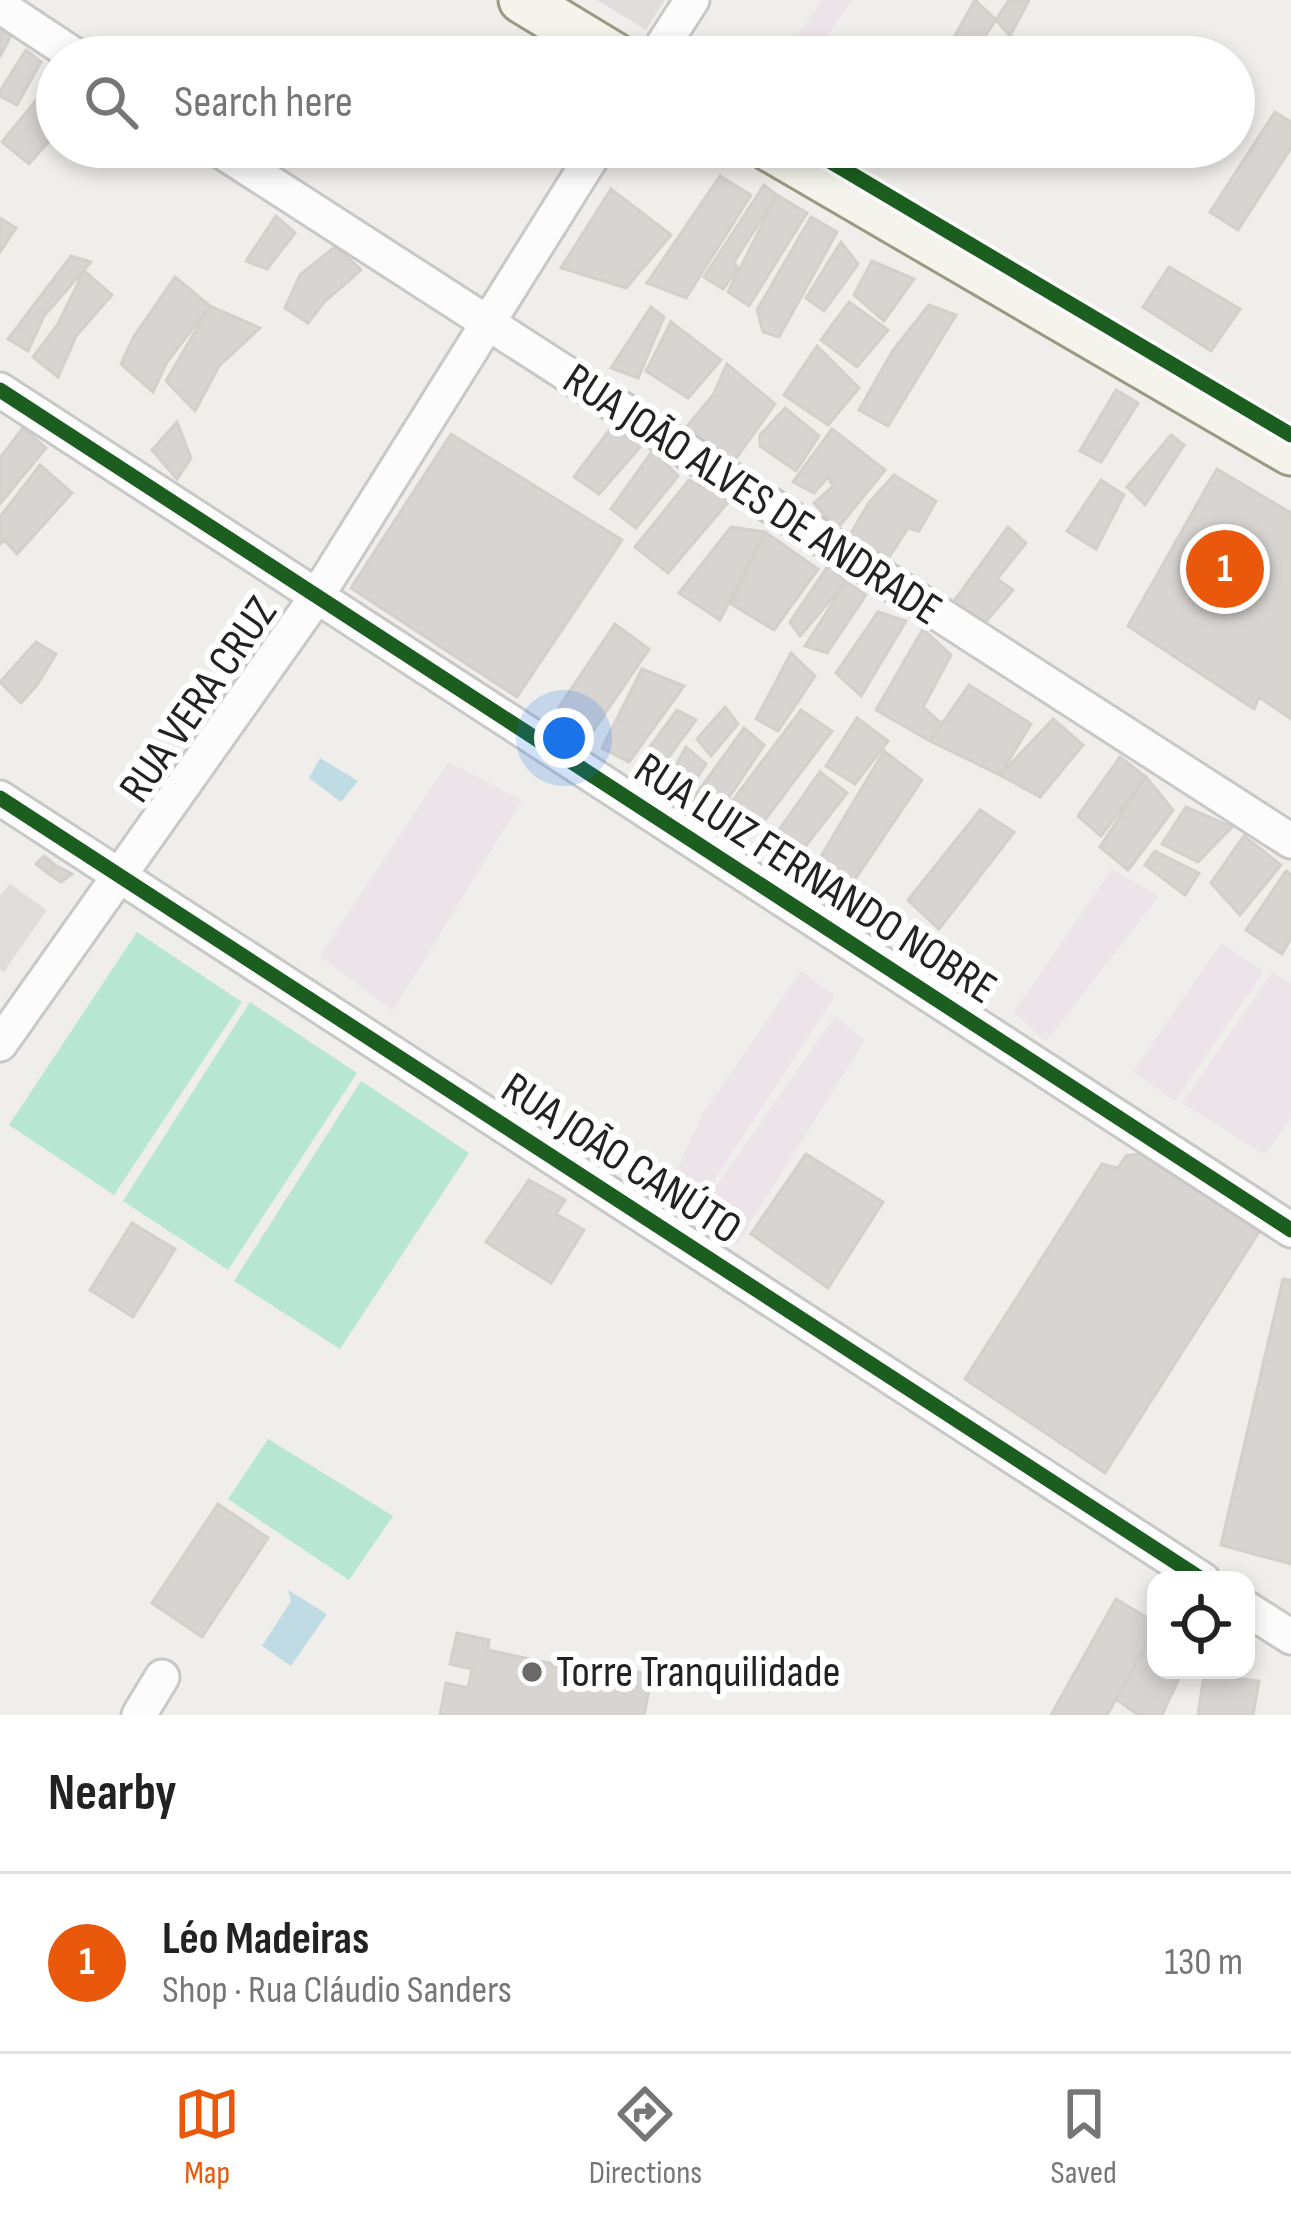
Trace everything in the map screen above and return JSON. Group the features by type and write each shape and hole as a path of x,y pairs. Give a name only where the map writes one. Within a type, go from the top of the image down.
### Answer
{"main road":[{"path":"522,0 581,36"},
{"path":"804,168 1291,452"}],"street":[{"path":"669,36 692,0"},
{"path":"0,6 45,36"},
{"name":"RUA JOÃO ALVES DE ANDRADE","path":"247,168 1291,841"},
{"name":"RUA VERA CRUZ","path":"0,1044 315,599 585,168"},
{"name":"RUA LUIZ FERNANDO NOBRE","path":"0,391 1291,1230"},
{"name":"RUA JOÃO CANÚTO","path":"0,798 1189,1571"},
{"path":"1255,1614 1291,1637"},
{"path":"139,1715 162,1677"}],"shaded area":[{"path":"597,0 665,0 646,30"},
{"path":"822,0 852,0 827,36 797,36"},
{"path":"448,762 522,800 393,1011 320,956"},
{"path":"1112,869 1159,896 1046,1042 1014,1012"},
{"path":"10,884 47,910 4,972 0,970 0,895"},
{"path":"1221,943 1264,971 1175,1101 1133,1072"},
{"path":"801,971 835,996 695,1209 668,1189 703,1113"},
{"path":"1272,972 1291,984 1291,1118 1265,1155 1182,1103"},
{"path":"835,1016 865,1040 737,1244 693,1219"}],"green space":[{"path":"137,932 242,1002 114,1195 9,1125"},
{"path":"250,1002 357,1073 228,1270 123,1201"},
{"path":"361,1081 469,1153 340,1349 234,1281"},
{"path":"268,1439 393,1516 349,1580 228,1499"}],"water":[{"path":"320,758 358,781 341,802 309,778"},
{"path":"288,1590 327,1614 291,1666 262,1646 291,1601"}],"building":[{"path":"975,0 996,20 985,36 955,36"},
{"path":"1009,0 1029,0 1010,36 996,20"},
{"path":"0,28 11,35 0,57"},
{"path":"26,50 36,58 36,71 17,105 0,96"},
{"path":"36,101 36,156 29,164 2,142"},
{"path":"1275,112 1291,122 1291,148 1238,230 1210,212 1239,168 1255,168 1255,143"},
{"path":"720,176 751,195 686,298 647,283"},
{"path":"764,185 777,195 734,262 738,269 723,289 704,277"},
{"path":"611,189 671,235 626,288 561,268"},
{"path":"777,195 807,213 749,306 728,292"},
{"path":"276,216 295,233 267,269 246,261"},
{"path":"811,217 837,232 779,337 763,332 757,310"},
{"path":"0,218 16,228 0,252"},
{"path":"841,242 858,264 824,311 806,298"},
{"path":"336,246 361,270 308,323 285,308 300,275"},
{"path":"71,256 91,262 44,316 28,351 8,339"},
{"path":"872,261 914,279 884,321 854,295"},
{"path":"1169,267 1240,309 1211,351 1143,307"},
{"path":"84,271 112,295 76,336 58,377 33,357 58,324"},
{"path":"175,277 210,306 167,362 153,392 121,364"},
{"path":"849,302 888,330 857,367 821,340"},
{"path":"929,305 956,315 888,426 859,410 893,350"},
{"path":"210,306 260,328 219,366 195,411 166,381"},
{"path":"651,307 664,317 638,378 611,368"},
{"path":"671,322 721,360 688,398 646,371"},
{"path":"817,346 859,388 828,425 784,395"},
{"path":"727,364 775,404 732,464 685,429 713,395"},
{"path":"1116,390 1138,403 1101,462 1080,451"},
{"path":"785,408 819,436 796,471 760,446 760,435"},
{"path":"177,422 191,458 177,479 152,450"},
{"path":"23,428 46,448 0,504 0,458"},
{"path":"611,428 642,445 599,494 574,477"},
{"path":"832,429 885,470 837,529 814,503 833,486 828,477 814,493 793,482"},
{"path":"451,434 622,540 517,697 351,588"},
{"path":"1171,435 1184,445 1145,505 1127,487"},
{"path":"653,450 678,476 636,528 611,509"},
{"path":"40,465 72,493 17,554 4,540 0,544 0,517"},
{"path":"1217,469 1291,513 1291,719 1259,697 1254,709 1128,626"},
{"path":"894,475 936,501 919,531 908,528 884,565 850,535 868,504"},
{"path":"689,480 730,500 668,573 635,547"},
{"path":"1101,480 1124,495 1096,549 1067,531"},
{"path":"731,527 765,532 720,620 679,593"},
{"path":"1008,527 1026,543 997,579 1013,590 983,625 954,601"},
{"path":"765,532 818,569 774,630 731,604"},
{"path":"828,566 846,582 800,636 790,622"},
{"path":"846,582 866,595 827,653 805,646"},
{"path":"878,612 906,621 861,696 836,673"},
{"path":"615,624 649,649 587,740 553,716"},
{"path":"923,629 951,655 923,707 942,724 930,741 876,710"},
{"path":"36,642 56,654 21,703 0,682"},
{"path":"791,653 815,676 778,731 756,719"},
{"path":"642,669 684,686 629,762 602,748"},
{"path":"969,685 1031,724 1000,775 930,741"},
{"path":"725,707 738,724 711,756 697,739"},
{"path":"677,710 696,720 656,774 639,762"},
{"path":"801,710 832,731 758,829 730,804"},
{"path":"857,718 888,741 855,784 826,766"},
{"path":"1053,719 1083,745 1040,797 1000,775"},
{"path":"744,728 764,745 720,811 692,800"},
{"path":"686,747 706,764 681,802 664,787"},
{"path":"884,751 922,780 847,891 817,863"},
{"path":"1120,757 1146,777 1101,836 1078,816"},
{"path":"820,772 847,793 800,853 774,837"},
{"path":"1146,777 1173,810 1128,870 1100,847"},
{"path":"1186,807 1232,827 1198,862 1162,844"},
{"path":"980,810 1014,832 939,929 908,900"},
{"path":"1244,836 1281,865 1240,915 1211,883"},
{"path":"1155,851 1199,873 1185,895 1145,865"},
{"path":"44,856 55,865 49,874 36,864"},
{"path":"55,865 72,874 61,882 49,874"},
{"path":"1286,871 1291,875 1291,938 1282,954 1246,930"},
{"path":"1151,1152 1264,1224 1105,1473 965,1379 1102,1164 1118,1168 1126,1156"},
{"path":"806,1154 883,1202 828,1288 751,1234"},
{"path":"529,1180 565,1200 556,1214 584,1230 551,1283 486,1242"},
{"path":"132,1223 175,1249 133,1317 90,1290"},
{"path":"1283,1279 1291,1280 1291,1564 1221,1545"},
{"path":"218,1504 268,1538 202,1637 152,1603"},
{"path":"1116,1599 1147,1618 1147,1643 1107,1715 1051,1715"},
{"name":"Torre Tranquilidade","path":"457,1633 489,1640 488,1650 614,1677 616,1668 652,1675 644,1715 440,1715 446,1683 468,1688 472,1669 450,1664"},
{"path":"1147,1644 1147,1679 1179,1679 1162,1715 1138,1715 1116,1699"},
{"path":"1203,1679 1259,1681 1253,1715 1198,1715"}],"cycle path":[{"path":"841,168 1291,435"},
{"path":"0,390 1291,1230"},
{"path":"0,798 1189,1571"}],"place":[{"name":"Léo Madeiras","path":"1225,569"},
{"name":"Torre Tranquilidade","path":"532,1672"}]}
